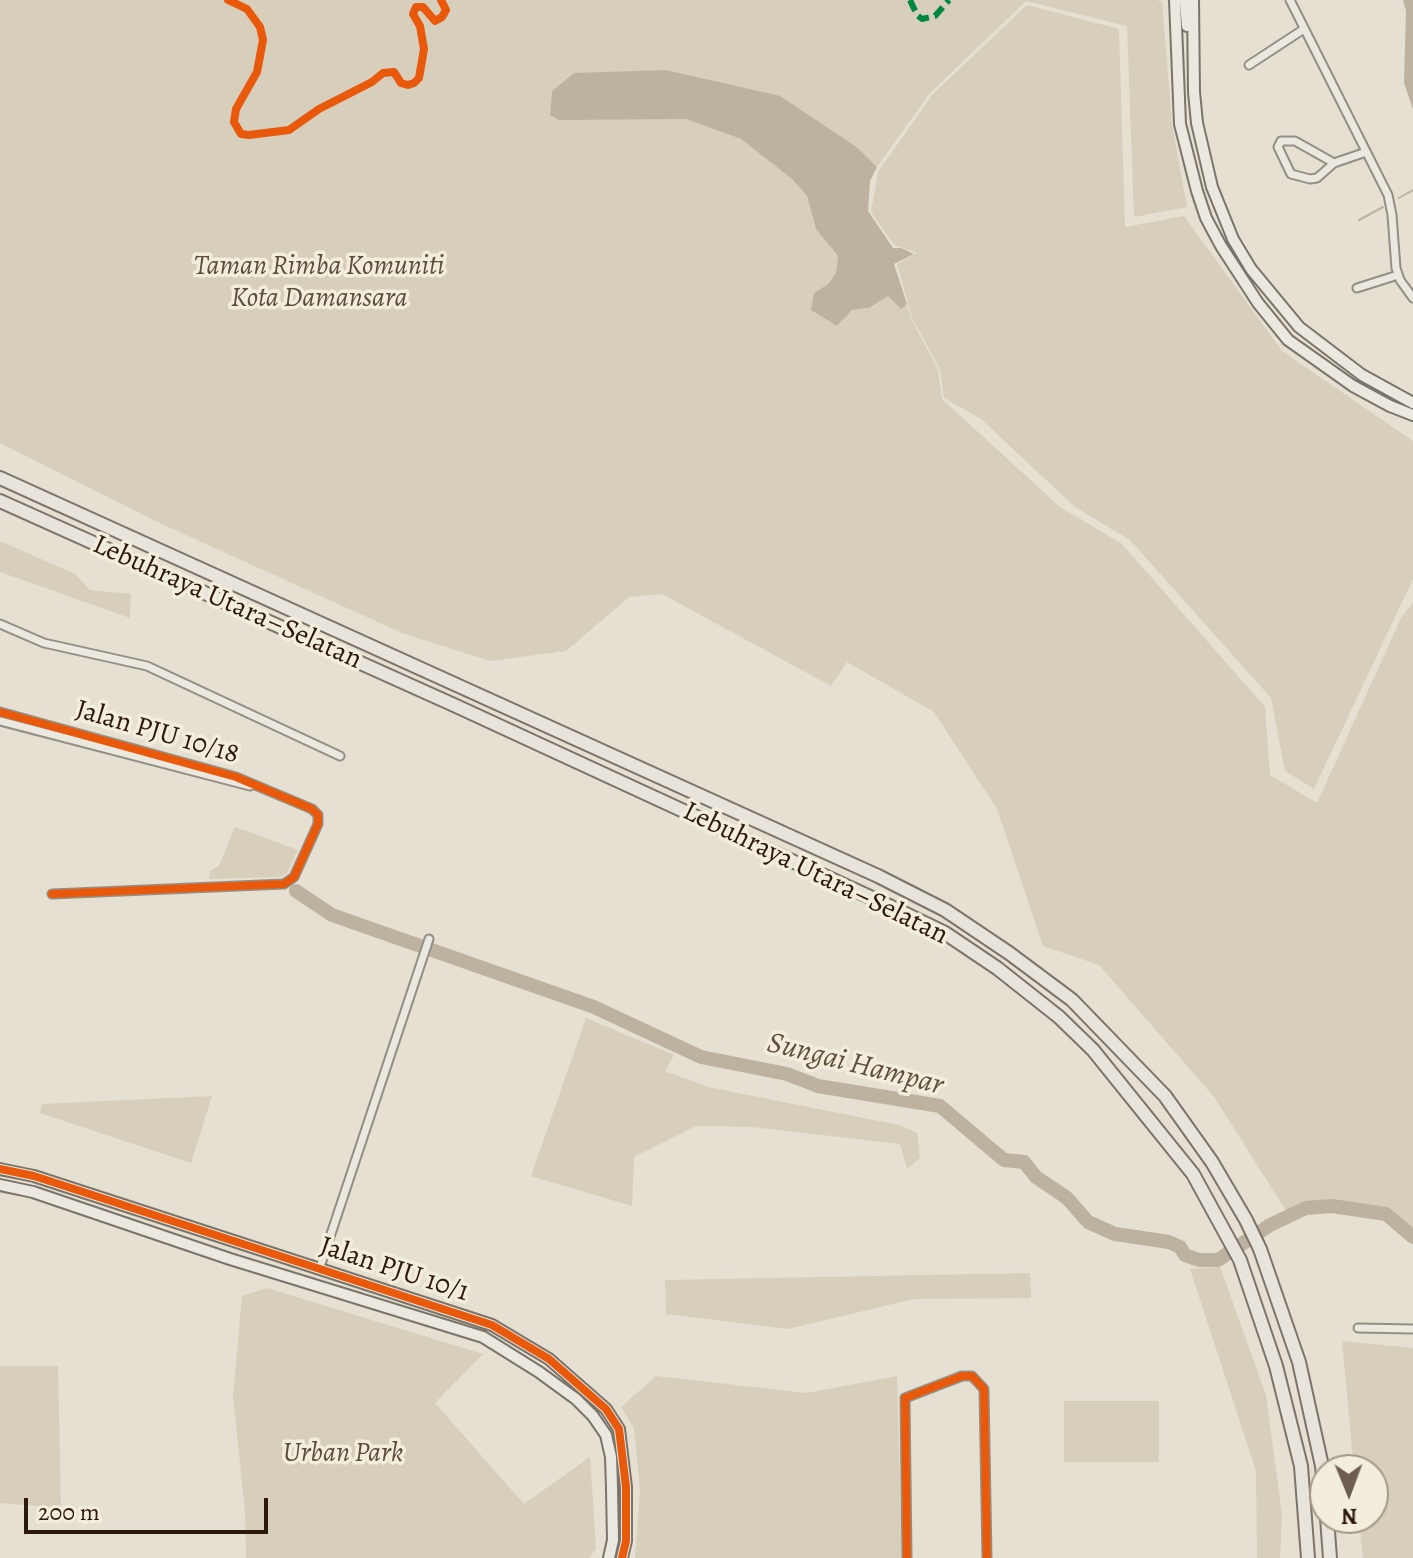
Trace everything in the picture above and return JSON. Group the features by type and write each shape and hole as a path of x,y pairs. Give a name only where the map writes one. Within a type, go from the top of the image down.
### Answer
{"highway":[{"name":"Lebuhraya Utara–Selatan","path":"0,478 823,850 945,910 1009,953 1083,1011 1165,1096 1212,1162 1260,1249 1299,1362 1319,1454"},
{"name":"Lebuhraya Utara–Selatan","path":"0,501 743,837 945,933 997,968 1059,1017 1093,1050 1193,1174 1240,1260 1276,1366 1301,1466 1308,1558"},
{"path":"1328,1534 1330,1558"}],"street":[{"path":"1168,0 1176,25"},
{"path":"1175,0 1180,124 1187,159 1206,218 1221,246 1258,303 1288,340 1342,379 1413,415"},
{"path":"1185,0 1187,40 1193,56"},
{"path":"1193,0 1194,92 1203,155 1220,210 1251,269 1299,327 1362,375 1413,403"},
{"path":"1290,0 1388,195 1398,275 1413,298"},
{"path":"1249,65 1304,29"},
{"path":"1334,163 1295,141 1281,141 1278,147 1291,174 1310,179 1317,178 1334,163 1366,152"},
{"path":"1357,288 1398,275"},
{"path":"1390,406 1413,424"},
{"path":"0,626 44,643 147,666 340,756"},
{"name":"Jalan PJU 10/18","path":"0,712 236,777 312,809 318,815 318,824 294,877 284,884 52,894"},
{"name":"Jalan PJU 10/18","path":"0,721 260,787"},
{"path":"319,1270 429,939"},
{"name":"Jalan PJU 10/1","path":"0,1169 34,1176 492,1325 555,1364 606,1409 619,1429 626,1487 626,1541 622,1558"},
{"name":"Jalan PJU 10/1","path":"0,1185 33,1192 483,1337 576,1399 606,1435 611,1457 612,1488 613,1540 609,1558"},
{"path":"93,1196 131,1226"},
{"path":"376,1304 419,1302"},
{"path":"1358,1328 1413,1329"},
{"path":"907,1558 905,1398 962,1376 972,1376 984,1389 987,1558"},
{"path":"612,1488 626,1541"}],"green space":[{"name":"Taman Rimba Komuniti Kota Damansara","path":"0,0 1157,0 1162,2 1172,123 1187,207 1134,217 1127,26 1026,1 930,93 877,167 858,148 574,73 552,91 648,118 686,119 741,139 792,179 807,196 816,229 838,256 836,273 828,284 814,293 824,317 837,326 852,310 869,308 888,296 901,308 907,304 938,370 942,399 1060,507 1122,544 1265,707 1270,775 1317,803 1401,618 1413,602 1413,1231 1387,1210 1331,1202 1305,1202 1286,1211 1215,1098 1099,965 1043,946 997,809 934,712 847,662 831,686 662,594 629,597 566,651 490,661 402,633 153,520 0,443"},
{"path":"1027,5 1119,29 1125,227 1184,216 1282,351 1413,441 1413,579 1314,789 1285,771 1271,698 1130,540 1075,507 981,419 944,398 940,369 912,318 897,264 917,253 894,245 871,212 878,172 932,95"},
{"path":"0,541 75,574 90,590 131,594 130,618 0,572"},
{"path":"235,827 298,850 287,873 280,877 209,879 210,871 219,866"},
{"path":"586,1018 674,1055 665,1071 708,1087 899,1125 917,1133 920,1158 907,1169 900,1144 752,1127 696,1126 634,1157 632,1206 531,1176"},
{"path":"212,1096 191,1163 40,1113 42,1104"},
{"path":"1220,1267 1266,1395 1282,1515 1280,1558 1257,1558 1256,1471 1190,1269"},
{"path":"1030,1273 1031,1298 914,1299 788,1329 666,1314 665,1280"},
{"name":"Urban Park","path":"267,1288 483,1354 435,1403 524,1504 590,1457 596,1549 589,1558 246,1558 245,1511 233,1397 242,1296"},
{"path":"1342,1341 1413,1348 1413,1558 1363,1558 1361,1534 1389,1534 1389,1454 1353,1454"},
{"path":"0,1366 58,1366 61,1508 0,1503"},
{"path":"656,1376 807,1393 897,1376 902,1558 635,1558 640,1490 634,1428 621,1407"},
{"path":"1064,1401 1159,1401 1159,1462 1064,1462"}],"shaded area":[{"path":"1403,0 1413,0 1413,109 1404,83 1406,11"},
{"path":"666,70 780,96 858,148 877,167 870,181 868,211 893,248 914,254 894,264 907,304 901,309 888,296 869,308 852,310 837,326 811,310 814,293 828,284 836,273 838,256 816,229 807,196 792,179 741,139 686,119 559,120 550,115 552,91 574,73"}],"waterway":[{"path":"1399,198 1413,190"},
{"path":"1359,220 1383,207"},
{"name":"Sungai Hampar","path":"296,891 332,915 594,1007 701,1057 787,1074 818,1086 940,1106 1004,1160 1024,1162 1036,1177 1067,1198 1088,1222 1115,1234 1169,1242 1180,1247 1185,1255 1199,1260 1218,1260 1270,1225 1306,1208 1332,1206 1386,1214 1413,1237"}],"marked path":[{"path":"910,0 922,19 935,16 949,0"}],"cycle path":[{"path":"228,0 247,9 260,27 263,40 257,72 236,109 234,122 241,134 249,135 289,130 319,109 372,82 383,73 394,72 401,83 414,83 419,78 424,49 420,26 413,14 416,7 423,7 435,21 446,10 441,0"},
{"path":"0,712 236,777 312,809 318,815 318,824 294,877 284,884 52,894"},
{"path":"0,1169 34,1176 492,1325 549,1359 606,1409 619,1429 626,1487 626,1541 622,1558"},
{"path":"907,1558 905,1398 962,1376 972,1376 984,1389 987,1558"}]}
